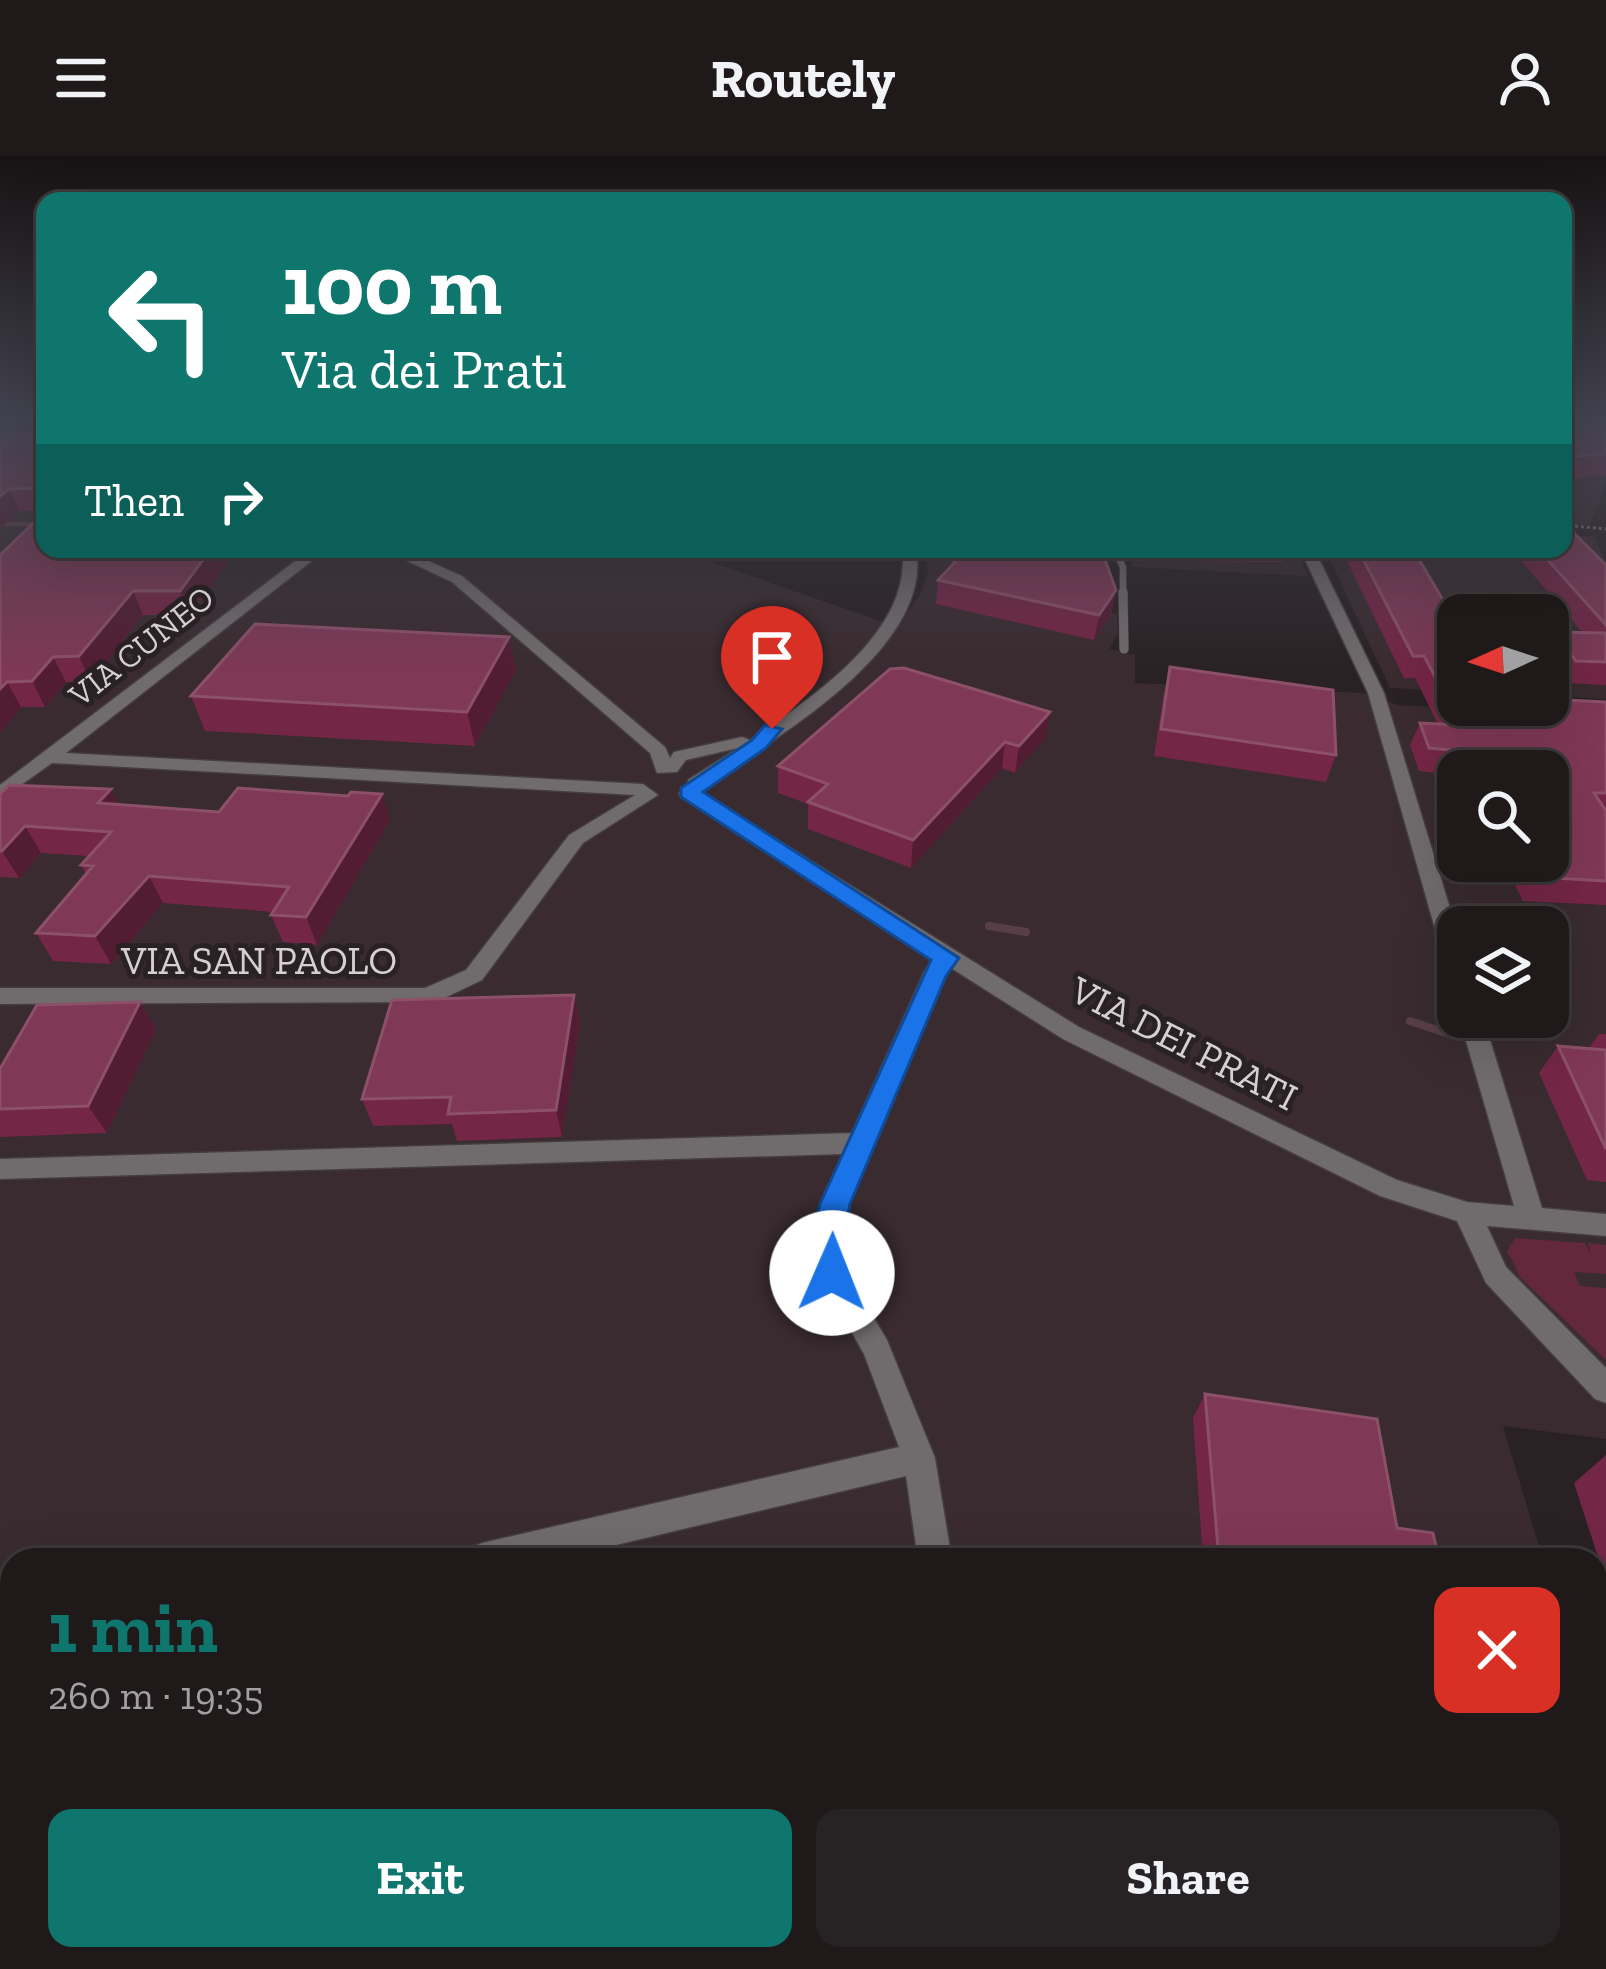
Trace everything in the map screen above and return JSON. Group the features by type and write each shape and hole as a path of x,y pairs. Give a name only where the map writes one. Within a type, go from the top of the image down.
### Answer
{"street":[{"name":"VIA CUNEO","path":"0,794 308,558"},
{"path":"409,558 457,579 659,751 667,769"},
{"path":"48,757 646,792 664,799 692,788 759,744 868,654 905,592 913,558"},
{"path":"1311,558 1376,693 1439,906"},
{"path":"646,792 648,775 667,769 680,757 722,750 772,729"},
{"name":"VIA DEI PRATI","path":"667,769 686,772 692,788 947,958 1071,1034 1389,1188 1467,1213 1606,1225"},
{"name":"VIA SAN PAOLO","path":"0,996 428,996 474,975 576,839 646,792"},
{"path":"933,1548 919,1458 877,1349 832,1273 827,1244 835,1204 935,972 947,958"},
{"path":"1478,1038 1531,1218"},
{"path":"0,1169 862,1143"},
{"path":"1467,1213 1496,1275 1606,1389"},
{"path":"533,1548 919,1458"}],"lane":[{"path":"1118,558 1123,567 1124,649"}],"path":[{"path":"1572,526 1606,530"}],"shaded area":[{"path":"0,504 36,504 36,558 708,558 897,627 921,593 928,572 926,558 1017,558 1026,595 1117,614 1118,633 1109,649 1135,655 1135,683 1365,693 1397,705 1437,707 1437,726 1569,726 1569,713 1606,715 1606,1439 1503,1426 1539,1548 0,1548"},
{"path":"1572,504 1598,504 1590,525 1572,525"},
{"path":"1572,536 1593,536 1606,561 1606,699 1569,697 1569,594 1437,594 1437,690 1390,688 1329,558 1572,558"},
{"path":"1128,558 1300,558 1308,576 1133,567"},
{"path":"1515,1238 1585,1243 1591,1254 1588,1243 1606,1245 1606,1274 1574,1272 1580,1286 1606,1288 1606,1360 1520,1277 1507,1251"}],"building":[{"path":"36,521 36,558 204,558 180,591 133,591 79,656 53,657 32,681 7,682 0,689 0,555"},
{"path":"1572,531 1606,565 1606,625 1546,558 1572,558"},
{"path":"1104,558 1116,590 1099,615 938,580 957,560"},
{"path":"1363,558 1418,558 1439,594 1437,680 1424,656 1413,656"},
{"path":"255,624 509,637 467,712 191,696"},
{"path":"1569,632 1606,633 1606,662 1576,661 1569,653"},
{"path":"1170,667 1333,690 1336,755 1161,729"},
{"path":"904,668 1050,712 1019,746 1005,742 913,840 808,802 828,784 778,766 890,669"},
{"path":"1569,700 1606,702 1606,793 1594,793 1606,811 1606,881 1569,879 1569,750 1429,748 1420,723 1569,726"},
{"path":"9,785 111,789 98,803 219,812 238,788 382,794 306,917 271,915 289,887 149,876 95,936 36,933 93,866 81,865 111,832 25,826 0,851 0,794"},
{"path":"574,995 556,1110 448,1114 451,1097 362,1099 392,1000"},
{"path":"140,1002 88,1106 0,1109 0,1069 37,1005"},
{"path":"1558,1046 1606,1050 1606,1149"},
{"path":"1205,1394 1377,1419 1397,1528 1433,1533 1436,1548 1218,1548"}],"waterway":[{"path":"0,524 36,524"},
{"path":"989,926 1026,932"},
{"path":"1410,1021 1437,1030"}],"route":[{"path":"772,729 759,744 688,793 947,958 935,972 835,1204 827,1244 832,1273"}]}
